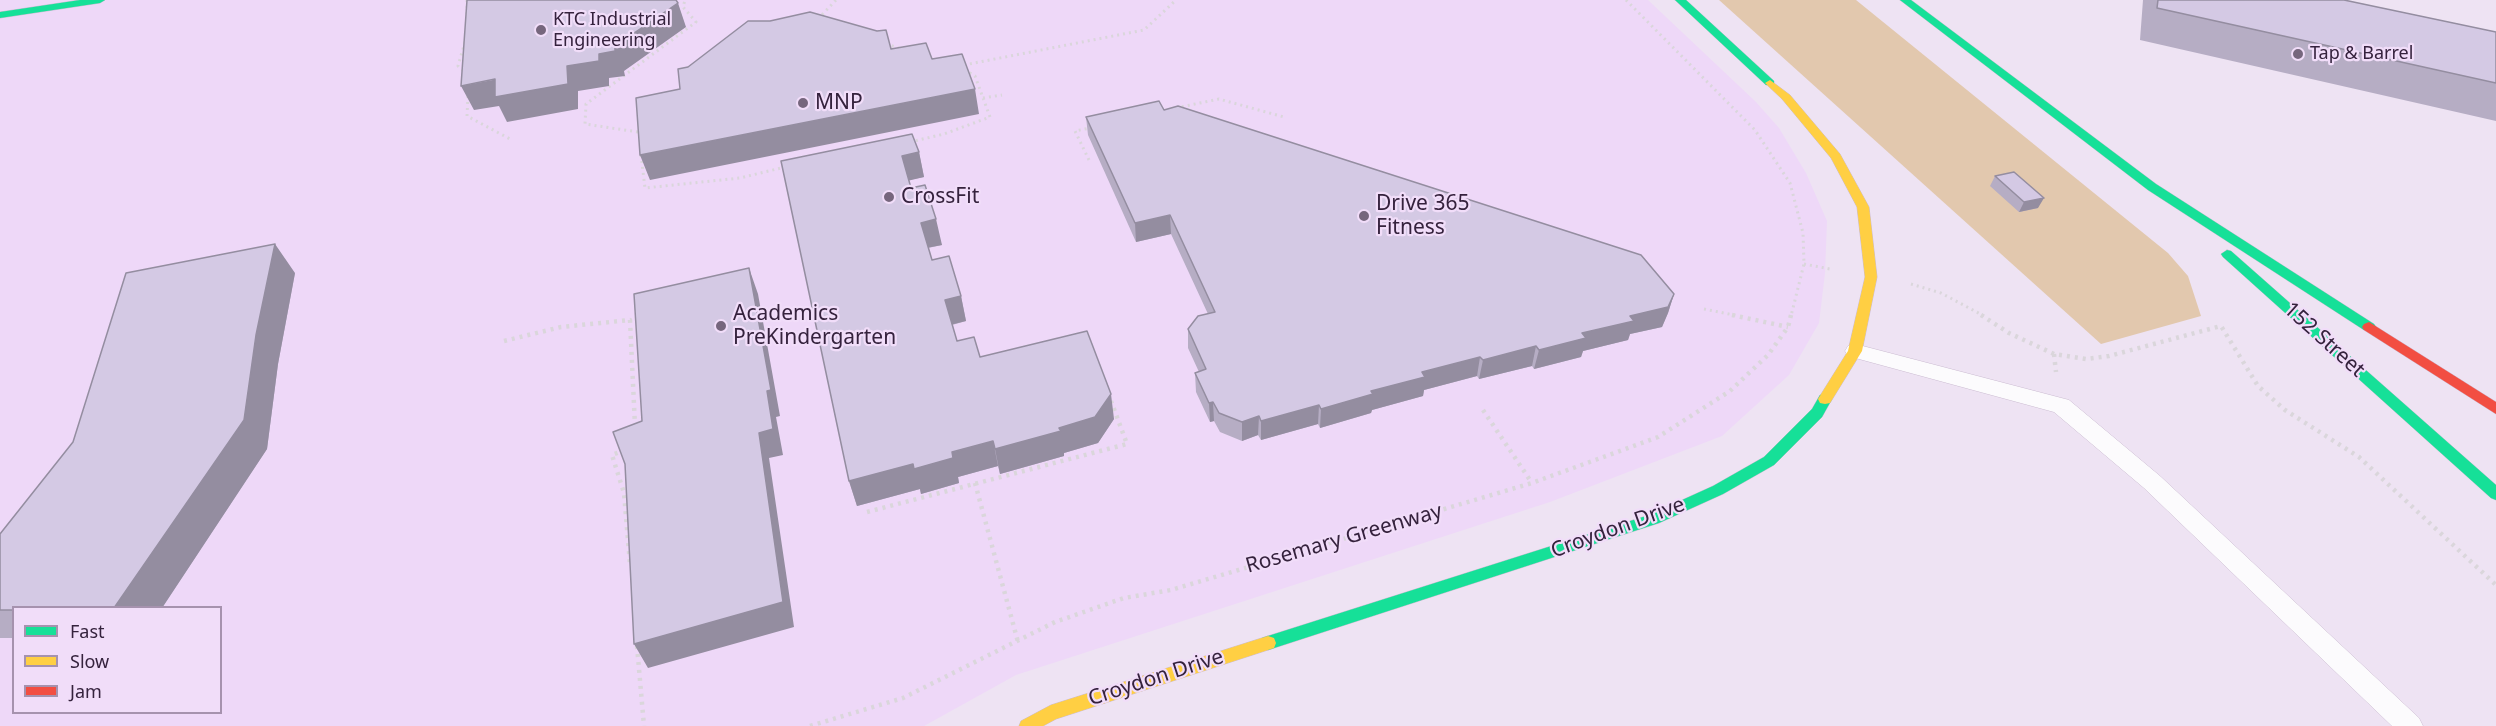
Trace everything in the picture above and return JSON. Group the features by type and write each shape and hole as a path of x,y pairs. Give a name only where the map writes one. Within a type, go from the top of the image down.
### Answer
{"street":[{"path":"0,15 100,0"},
{"name":"Croydon Drive","path":"1027,726 1062,709 1654,519 1718,490 1769,461 1817,413 1855,351 1871,277 1863,207 1836,157 1786,97 1680,0"},
{"name":"152 Street","path":"1905,0 2152,186 2496,409"},
{"name":"152 Street","path":"2152,186 2496,495"}],"lane":[{"path":"1855,351 2061,406 2152,482 2410,726"}],"path":[{"path":"466,0 467,18"},
{"path":"639,139 638,130 585,124 586,104 696,22 683,7 685,0"},
{"path":"816,24 820,14 836,0"},
{"path":"899,144 944,134 990,117 975,76 960,66 1144,30 1176,0"},
{"name":"Rosemary Greenway","path":"810,726 903,698 1055,622 1124,598 1171,590 1532,483 1658,437 1730,391 1768,355 1788,327 1804,264 1803,232 1790,183 1755,130 1626,0"},
{"path":"467,35 458,66 468,75"},
{"path":"882,43 904,50"},
{"path":"468,85 467,116 510,139"},
{"path":"983,98 1002,94"},
{"path":"1175,109 1219,99 1284,117"},
{"path":"1089,160 1075,131 1097,126"},
{"path":"640,149 645,188 740,178 795,164"},
{"path":"1804,264 1818,267"},
{"path":"1915,285 1941,293 1966,305 2008,333 2054,354 2086,359 2109,356 2221,326 2258,386 2285,410 2359,457 2496,585"},
{"path":"1704,309 1788,327"},
{"path":"504,341 561,327 630,320 635,435"},
{"path":"867,512 1127,444 1108,392"},
{"path":"1483,410 1532,483"},
{"path":"628,449 612,455 624,493 631,574"},
{"path":"975,483 1018,642"},
{"path":"637,644 644,726"}],"shaded area":[{"path":"0,0 1648,0 1756,102 1779,128 1806,173 1827,221 1825,273 1819,323 1789,375 1722,436 1550,502 1016,675 924,726 0,726"},
{"path":"1719,0 1856,0 2168,253 2188,276 2201,316 2101,344"}],"building":[{"path":"467,0 676,0 678,3 615,46 615,51 599,54 599,61 567,66 568,84 495,97 495,79 461,86"},
{"path":"2158,0 2344,0 2496,32 2496,83 2157,8"},
{"path":"810,12 877,31 886,30 891,49 926,43 932,59 962,54 975,89 640,155 636,98 680,89 678,69 688,67 748,21 770,21"},
{"path":"1159,101 1164,110 1178,106 1641,255 1674,294 1668,307 1630,316 1634,321 1582,333 1586,338 1539,350 1536,346 1483,360 1480,357 1422,372 1425,377 1371,391 1373,394 1321,409 1319,405 1261,421 1259,416 1242,422 1219,413 1213,402 1209,403 1195,373 1206,369 1188,329 1198,316 1215,312 1170,215 1135,223 1086,117"},
{"path":"912,134 919,152 902,156 911,188 925,185 936,219 921,223 932,260 949,256 961,296 945,300 957,341 974,337 980,357 1087,331 1111,394 1095,417 1059,428 1061,431 995,449 993,441 952,452 953,458 914,469 913,464 849,481 781,161"},
{"path":"2014,172 2044,198 2024,202 1995,176"},
{"path":"275,244 256,335 244,420 115,606 12,606 12,610 0,610 0,534 73,442 126,273"},
{"path":"749,268 771,390 767,391 773,429 759,433 783,602 634,644 625,464 613,432 642,421 634,294"}],"traffic: fast":[{"path":"0,15 100,0"},
{"path":"1680,0 1770,83"},
{"path":"1905,0 2152,187 2369,327"},
{"path":"2227,254 2496,494"},
{"path":"1268,643 1654,519 1718,490 1769,461 1817,413 1825,399"}],"traffic: slow":[{"path":"1770,83 1786,97 1836,157 1863,207 1871,277 1855,351 1825,399"},
{"path":"1027,726 1051,713 1268,643"}],"traffic: jam":[{"path":"2369,327 2496,409"}],"place":[{"name":"KTC Industrial Engineering","path":"541,30"},
{"name":"Tap & Barrel","path":"2298,54"},
{"name":"MNP","path":"803,103"},
{"name":"CrossFit","path":"889,197"},
{"name":"Drive 365 Fitness","path":"1364,216"},
{"name":"Academics PreKindergarten","path":"721,326"}]}
